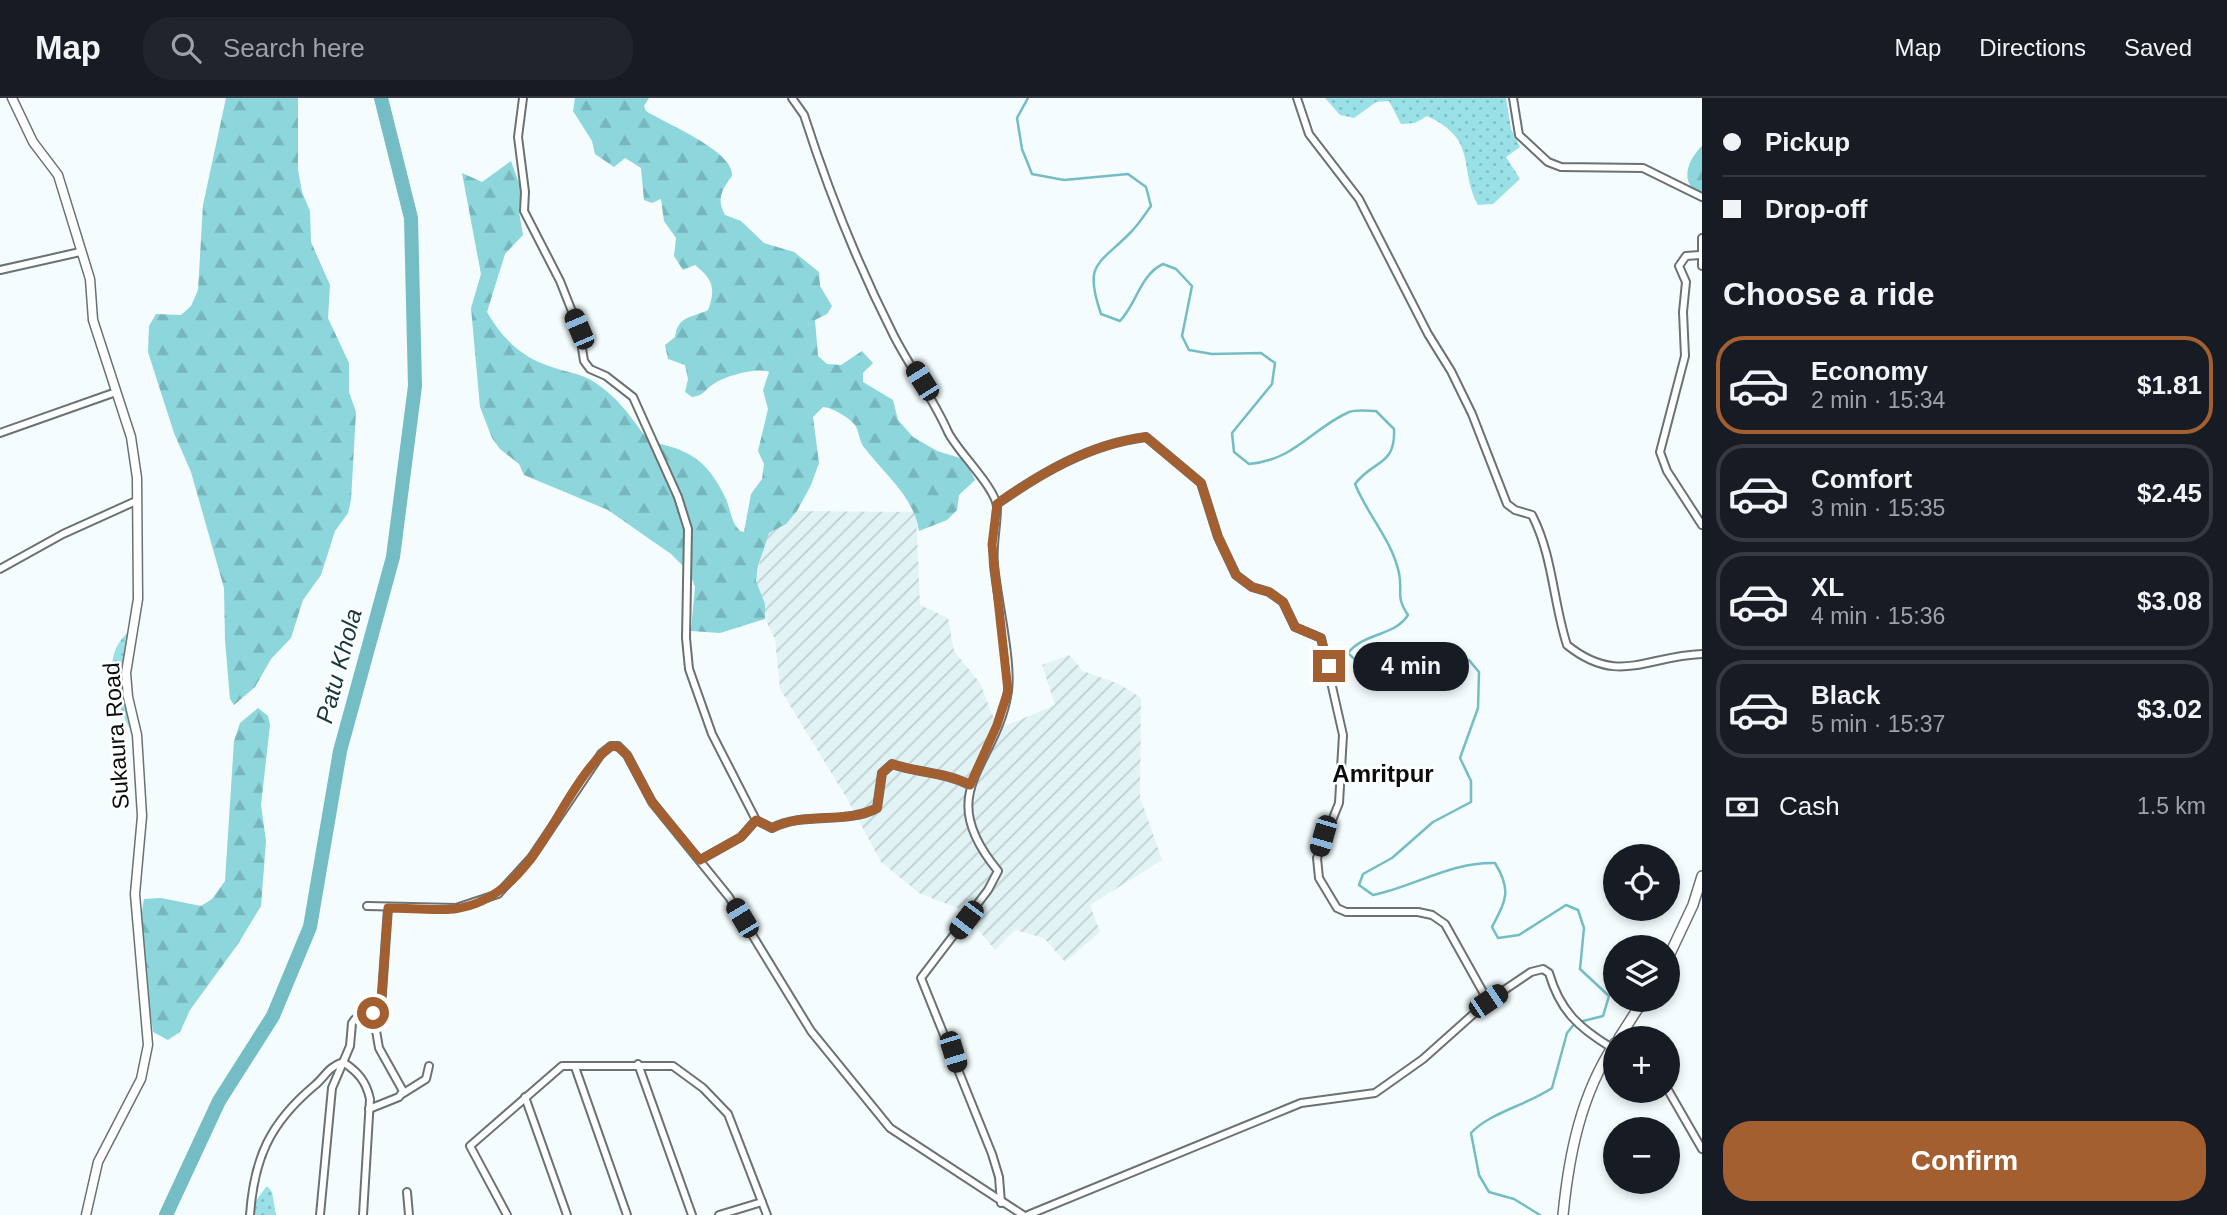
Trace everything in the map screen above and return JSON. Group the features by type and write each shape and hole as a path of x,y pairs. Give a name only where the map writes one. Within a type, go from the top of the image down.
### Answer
{"main road":[{"path":"1679,935 1693,905 1702,876"},
{"path":"1563,1215 1568,1164 1586,1101 1603,1062"}],"street":[{"name":"Sukaura Road","path":"12,98 33,142 58,175 90,279 93,320 99,345 131,437 136,501 138,599 126,673 128,697 137,735 142,816 135,894 148,1045 141,1079 117,1119 98,1162 86,1215"},
{"path":"523,98 518,137 525,192 524,211 560,281 579,329 584,361 590,369 606,376 634,397 678,497 688,528 686,645 690,670 712,734 756,820 772,828 801,819 866,814 877,808 882,773 892,764 911,770 952,776 970,785"},
{"path":"792,98 804,115 847,233 894,337 936,403 953,441 972,463 997,504 992,545 1008,691 997,725 970,785 970,824 980,850 998,871 988,890 921,978 992,1154 999,1177 1001,1203"},
{"path":"1297,98 1309,134 1359,199 1428,334 1451,371 1472,414 1507,504 1515,510 1532,515 1552,569 1567,645 1596,664 1619,668 1702,654"},
{"path":"1513,98 1519,135 1548,162 1561,167 1643,168 1702,197"},
{"path":"1702,238 1702,266"},
{"path":"0,270 80,252"},
{"path":"1700,255 1686,256 1679,266 1686,282 1683,312 1685,356 1660,452 1667,471 1702,525"},
{"path":"0,433 116,392"},
{"path":"997,504 1038,475 1070,460 1118,443 1146,437 1201,483 1218,537 1236,575 1252,587 1269,592 1283,602 1295,627 1321,638 1326,652 1343,735 1339,803 1317,858 1319,878 1325,890 1337,908 1346,912 1402,911 1432,915 1450,932 1488,1001"},
{"path":"0,569 63,534 136,501"},
{"path":"367,906 456,908 498,894 531,858 601,754 611,746 618,747 627,755 652,802 729,897 811,1031 890,1128 1001,1203 1026,1215 1301,1103 1375,1093 1423,1059 1488,1001 1531,972 1543,969 1549,973 1564,1012 1575,1023 1603,1039"},
{"path":"700,860 741,837 756,820"},
{"path":"320,1215 332,1088 351,1046 352,1023 381,1007 388,908"},
{"path":"373,1013 379,1048 402,1087 402,1094"},
{"path":"343,1062 357,1072 367,1085 369,1109 363,1215"},
{"path":"250,1215 252,1187 270,1135 293,1103 317,1084 331,1066 343,1062"},
{"path":"638,1064 692,1215"},
{"path":"507,1215 470,1146 562,1066 638,1064 673,1066 703,1088 728,1114 766,1215"},
{"path":"369,1109 426,1079 429,1066"},
{"path":"575,1067 627,1215"},
{"path":"526,1097 567,1215"},
{"path":"1675,1103 1702,1149"},
{"path":"407,1192 409,1215"},
{"path":"719,1215 762,1202"}],"shaded area":[{"path":"1325,98 1506,98 1511,129 1520,147 1506,157 1520,179 1493,204 1478,205 1472,192 1461,145 1443,125 1427,116 1415,123 1401,124 1389,101 1376,102 1354,118 1340,115"},
{"path":"797,511 916,512 920,605 948,618 954,651 980,683 994,719 1005,726 1055,705 1042,665 1069,655 1083,671 1119,684 1141,698 1140,797 1162,860 1090,905 1100,932 1065,962 1044,938 1015,930 995,950 962,910 919,893 881,862 845,795 780,689 775,639 765,619 756,581 764,541 769,533 786,524"},
{"path":"128,632 123,672 132,733 116,695 112,668 119,643"},
{"path":"267,1186 272,1192 276,1215 245,1215"}],"green space":[{"path":"226,98 298,98 298,170 302,192 310,211 311,242 330,285 328,318 349,363 349,392 356,412 348,513 335,531 321,575 303,600 291,638 271,659 255,687 234,705 230,699 224,588 191,472 174,433 148,352 149,326 156,314 181,315 191,306 198,290 203,205"},
{"path":"575,98 649,98 644,106 646,111 697,139 722,157 730,167 732,176 721,195 725,215 741,221 764,243 794,252 819,272 820,286 832,306 827,314 815,320 818,356 827,364 841,365 862,351 873,363 863,373 863,382 893,400 898,420 913,437 937,451 960,458 967,464 975,480 959,495 957,510 947,520 919,531 911,507 863,446 855,425 840,413 823,407 813,417 819,463 811,485 797,511 786,524 769,533 758,566 756,581 765,604 765,619 720,633 691,631 695,587 690,573 671,554 608,510 524,475 519,464 500,449 492,438 480,407 471,308 481,274 462,173 482,182 511,161 521,189 519,212 523,235 505,254 487,312 507,340 533,359 591,380 624,408 650,442 676,448 704,465 718,484 740,531 744,532 751,494 762,479 764,464 758,451 768,409 763,390 769,372 750,371 734,375 692,397 685,392 688,379 685,365 668,359 665,345 675,337 683,321 708,310 712,296 711,285 706,275 695,265 683,270 674,256 676,238 664,221 661,199 652,203 644,200 641,168 625,158 614,167 595,154 592,141 573,111"},
{"path":"1702,146 1702,194 1691,187 1687,176 1691,160"},
{"path":"258,708 268,716 270,725 261,805 266,841 261,906 238,944 190,1010 180,1032 168,1040 153,1032 141,948 144,899 161,898 201,906 212,899 225,881 234,741 240,723"}],"waterway":[{"name":"Patu Khola","path":"166,1215 219,1101 273,1016 310,927 340,751 393,557 415,386 411,218 381,98"},
{"path":"1028,98 1017,118 1022,149 1032,174 1064,180 1128,174 1146,187 1151,206 1134,229 1097,266 1094,274 1101,314 1120,321 1149,275 1163,264 1176,269 1192,286 1182,336 1189,350 1212,354 1261,353 1275,363 1272,384 1232,433 1234,452 1249,464 1279,457 1336,419 1355,411 1376,411 1394,429 1394,441 1387,456 1355,484 1396,561 1400,598 1408,615 1395,627 1362,641 1348,653 1377,673 1407,675 1469,660 1479,672 1478,708 1460,758 1471,781 1471,802 1433,822 1392,858 1363,874 1359,885 1373,895 1463,866 1495,863 1505,888 1504,902 1492,927 1498,938 1519,935 1566,905 1578,910 1584,928 1580,969 1609,996 1603,1016 1575,1023 1567,1033 1552,1088 1498,1114 1471,1133 1479,1175 1489,1192 1514,1199 1540,1215"}],"district":[{"name":"Amritpur","path":"1383,774"}],"route":[{"path":"373,1013 378,1012 381,1007 388,908 456,908 498,894 531,858 570,797 601,754 611,746 618,747 627,755 652,802 700,860 741,837 756,820 772,828 784,822 801,819 866,814 877,808 882,773 892,764 911,770 952,776 970,785 990,743 1008,691 992,545 997,504 1038,475 1096,450 1146,437 1201,483 1218,537 1236,575 1252,587 1269,592 1283,602 1295,627 1321,638 1329,666"}]}
